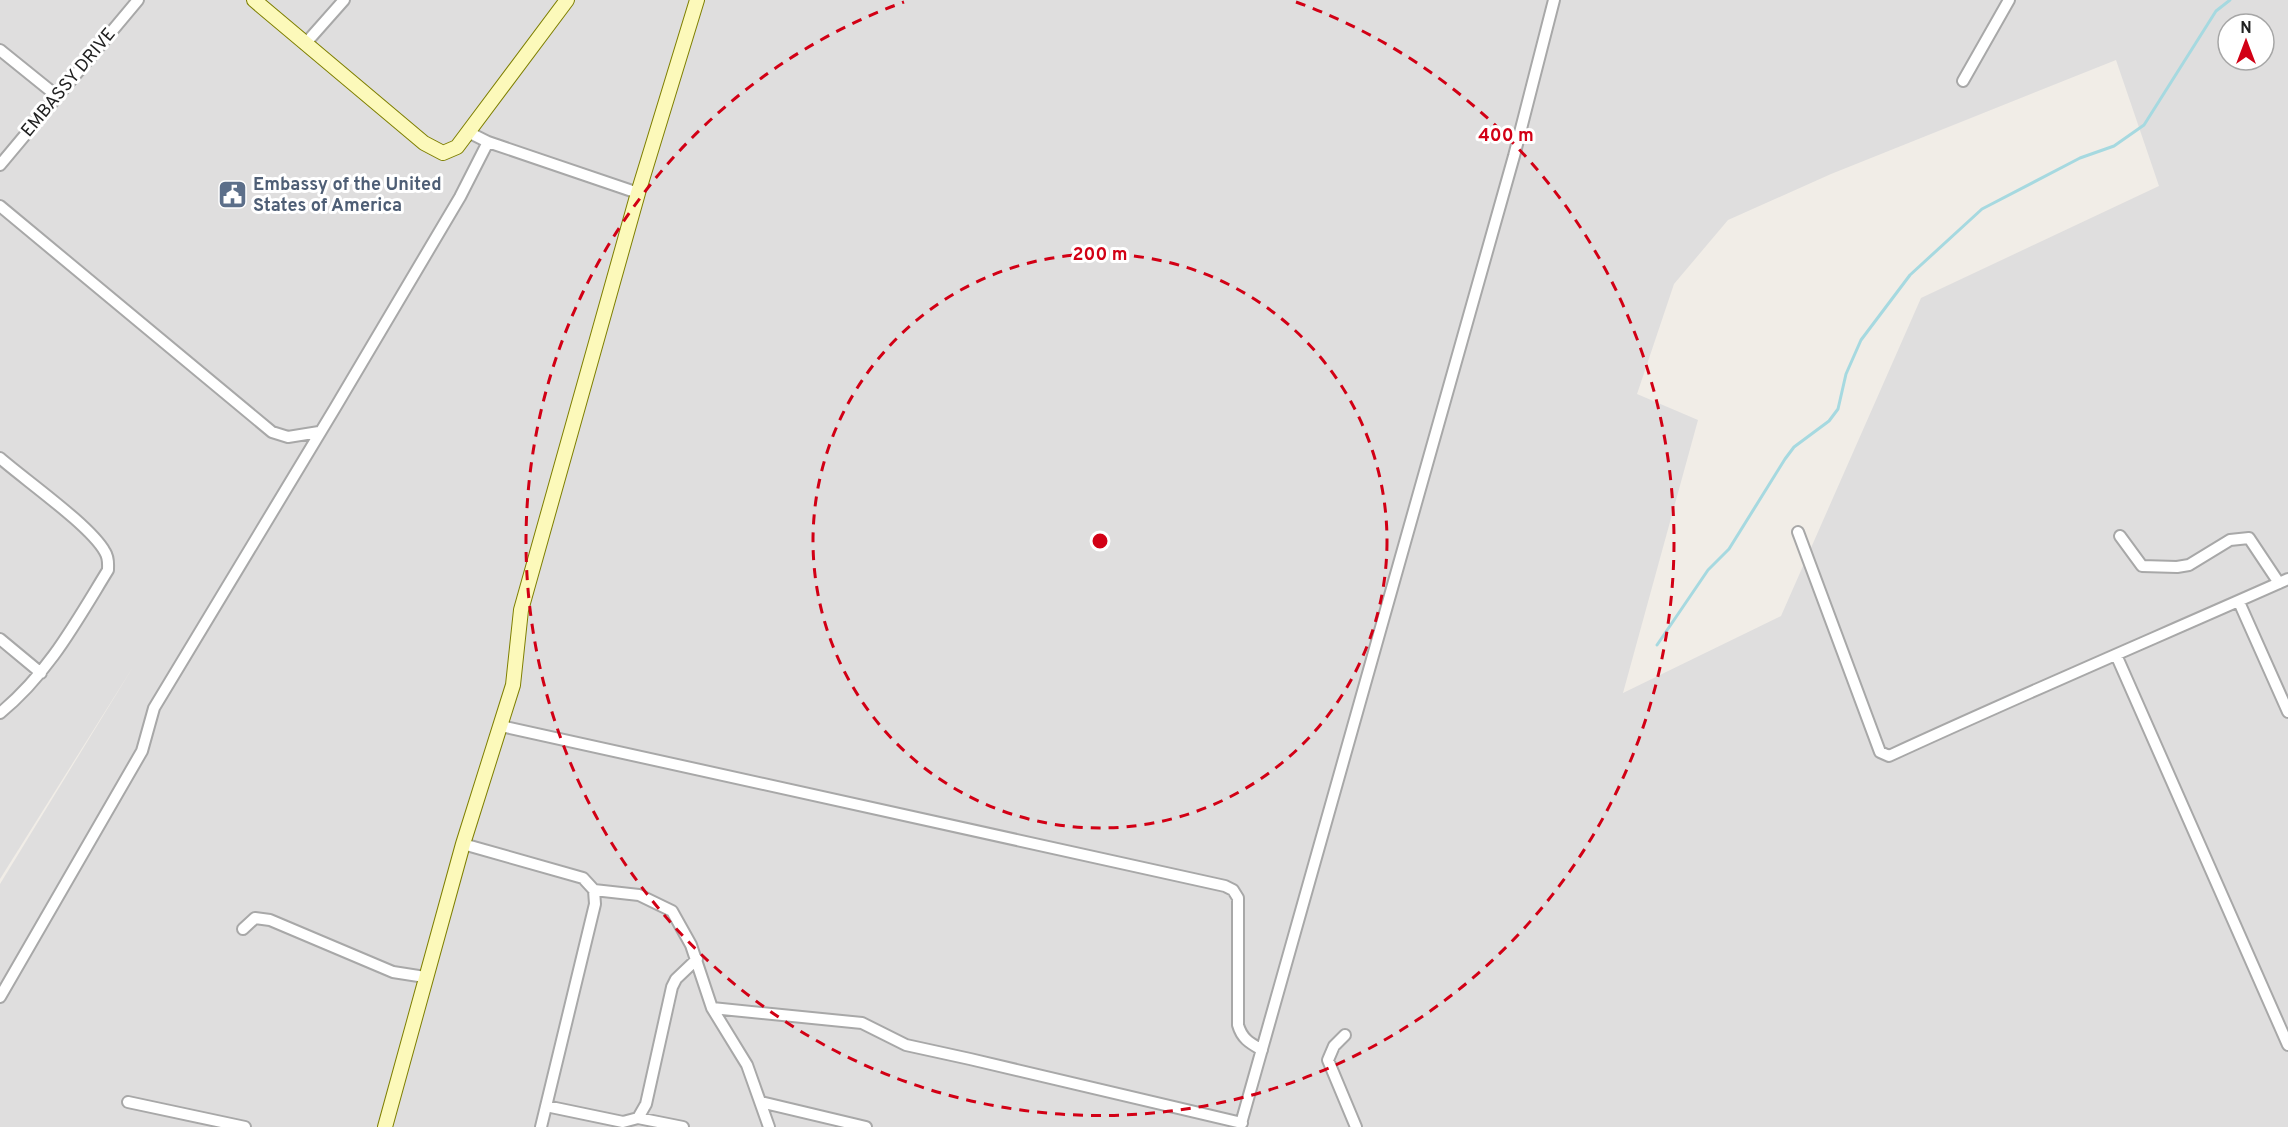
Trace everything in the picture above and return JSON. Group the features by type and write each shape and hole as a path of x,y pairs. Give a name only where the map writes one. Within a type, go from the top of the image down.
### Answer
{"street":[{"name":"EMBASSY DRIVE","path":"0,165 138,0"},
{"path":"254,0 435,151 443,153 450,152 457,147 567,0"},
{"path":"305,44 344,0"},
{"path":"385,1127 424,977 482,778 513,685 521,610 638,193 697,0"},
{"path":"712,1008 862,1023 906,1045 928,1052 970,1059 1241,1125 1511,167 1554,0"},
{"path":"1963,81 2009,0"},
{"path":"0,50 57,96"},
{"path":"468,132 488,142 638,193"},
{"path":"0,997 142,751 154,708 454,207 488,142"},
{"path":"0,206 272,432 288,437 319,432"},
{"path":"0,458 86,531 105,551 109,560 108,570 41,674 23,694 0,713"},
{"path":"1798,532 1880,752 1889,756 2046,684 2116,657 2283,581 2249,538 2230,540 2198,561 2177,567 2142,566 2120,536"},
{"path":"2239,602 2288,712"},
{"path":"0,639 41,674"},
{"path":"2116,657 2288,1044"},
{"path":"501,726 1225,886 1233,890 1238,898 1238,1025 1247,1042 1262,1050"},
{"path":"463,844 583,878 594,890 595,904 541,1127"},
{"path":"594,890 639,895 664,905 672,911 697,959 712,1008 747,1065 769,1127"},
{"path":"243,929 255,918 270,920 393,972 424,977"},
{"path":"638,1118 646,1104 672,987 676,979 697,959"},
{"path":"1345,1035 1334,1046 1328,1060 1356,1127"},
{"path":"128,1102 245,1127"},
{"path":"761,1102 866,1127"},
{"path":"546,1106 623,1122 638,1118 683,1127"}],"shaded area":[{"path":"0,0 2288,0 2288,1127 0,1127 0,884 133,667 0,879","holes":["2116,60 2159,186 1921,298 1781,616 1623,693 1698,420 1637,394 1674,284 1728,220 1831,174"]}],"waterway":[{"path":"1657,645 1708,570 1729,549 1794,447 1829,421 1838,409 1846,374 1861,340 1910,275 1982,209 2080,158 2114,146 2144,125 2216,11 2230,0"}],"place":[{"name":"Embassy of the United States of America","path":"232,195"}]}
